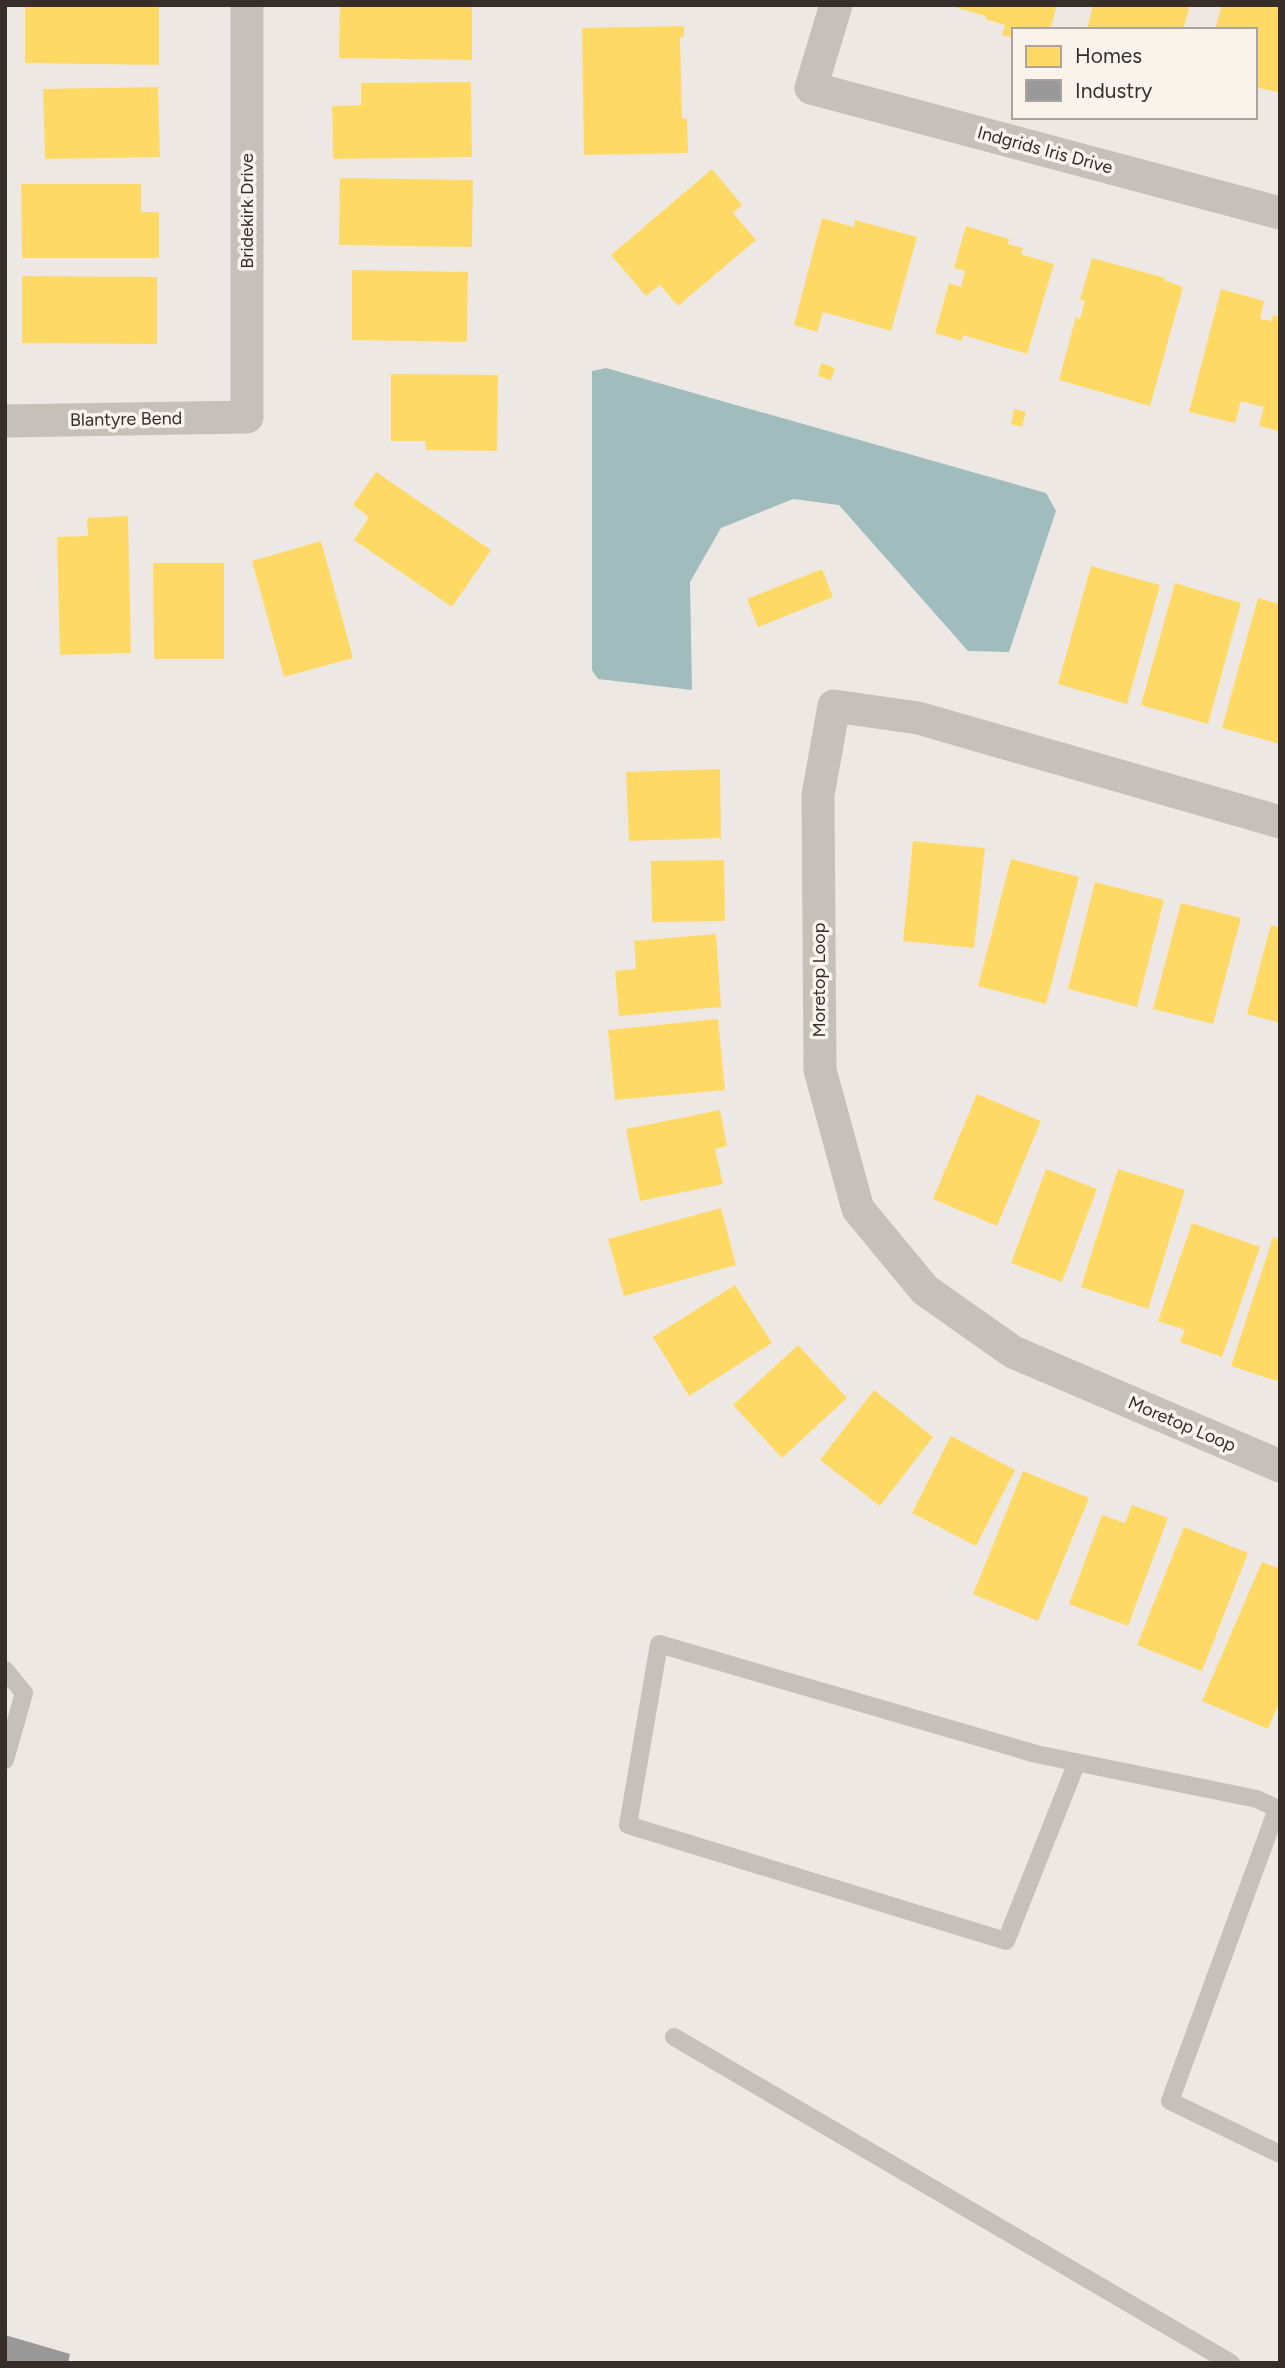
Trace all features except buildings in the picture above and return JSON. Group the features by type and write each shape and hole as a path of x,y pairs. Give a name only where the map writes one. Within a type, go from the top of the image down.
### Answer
{"street":[{"name":"Bridekirk Drive","path":"247,5 247,417"},
{"name":"Indgrids Iris Drive","path":"836,5 811,88 1280,213"},
{"name":"Blantyre Bend","path":"5,421 247,417"},
{"name":"Moretop Loop","path":"1280,822 918,718 834,706 818,795 820,1070 858,1209 925,1290 1013,1352 1280,1466"}],"lane":[{"path":"1077,1762 1006,1941 628,1825 659,1644 1036,1754 1077,1762 1256,1799 1278,1809 1170,2101 1280,2154"},
{"path":"5,1670 24,1693 5,1760"},
{"path":"674,2037 1231,2363"}],"water":[{"path":"606,368 1046,493 1056,511 1009,652 968,651 839,505 793,499 721,528 690,582 692,690 598,679 592,670 592,371"}]}
